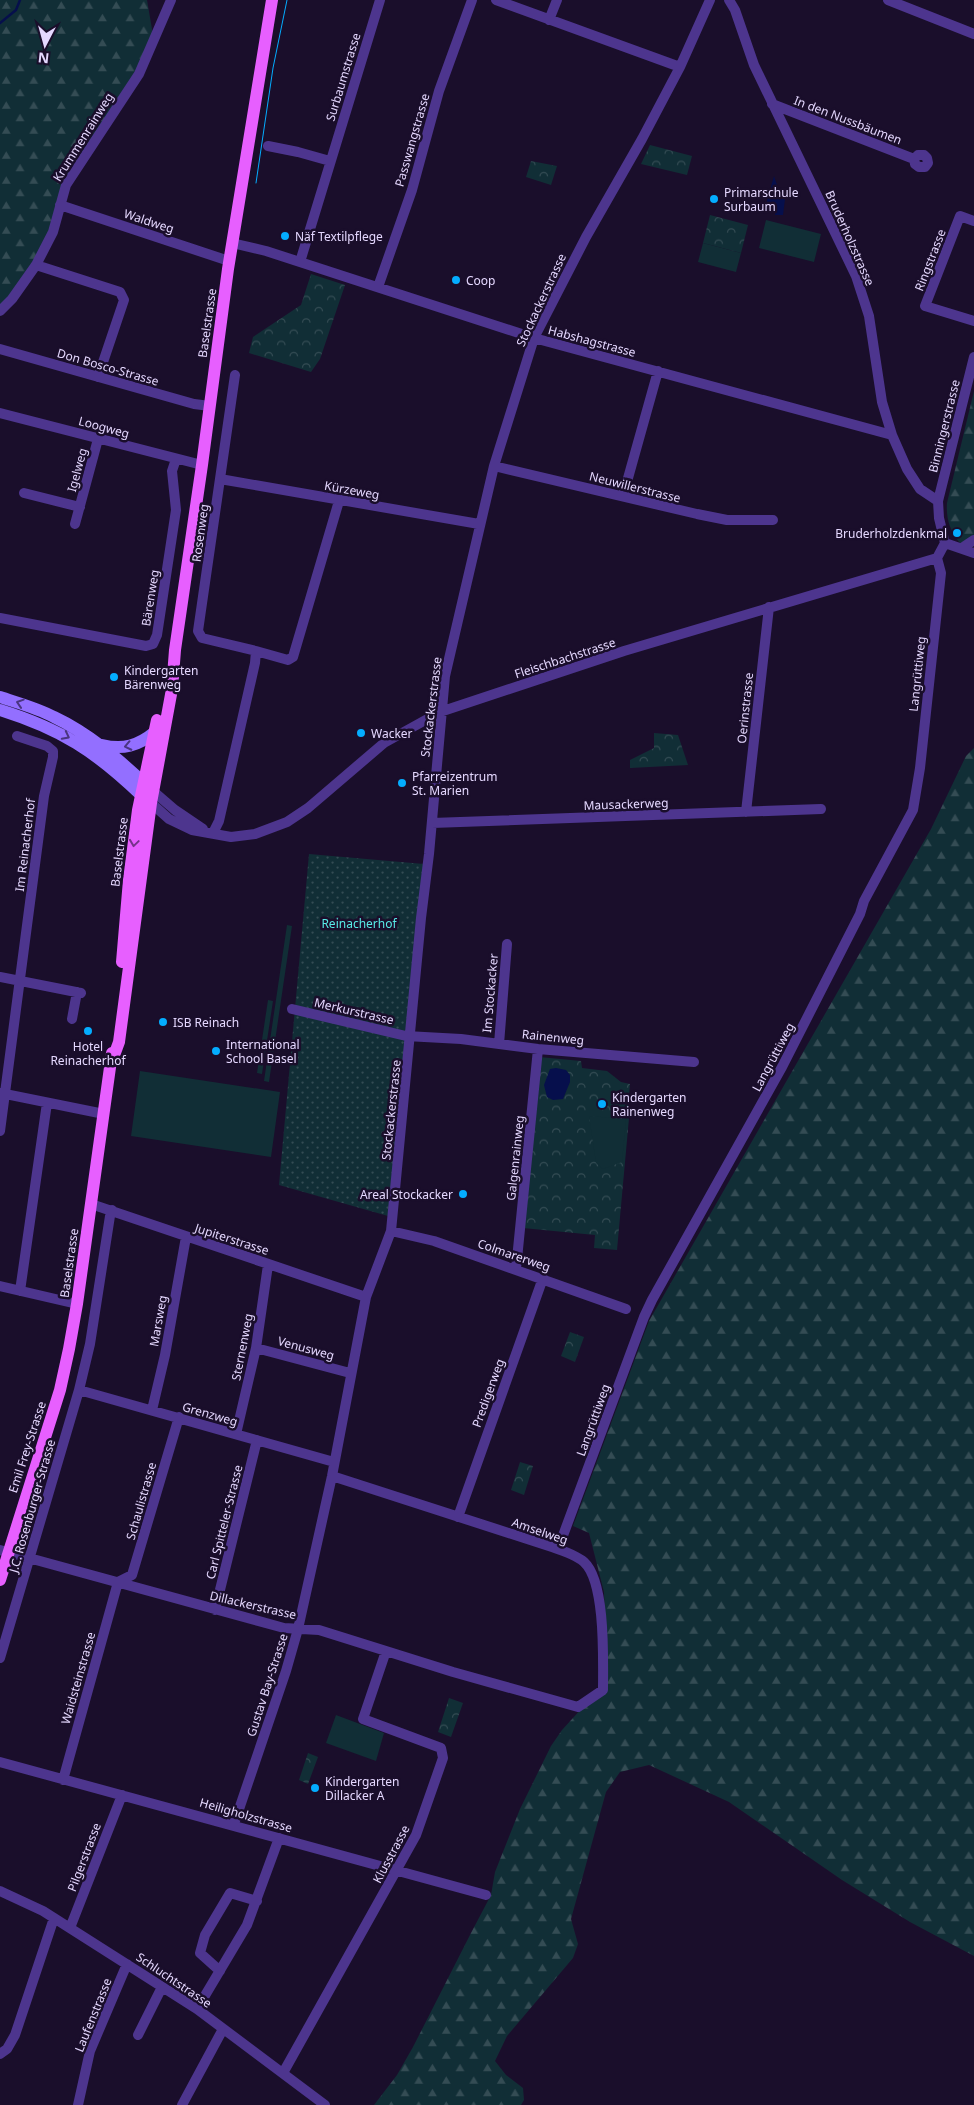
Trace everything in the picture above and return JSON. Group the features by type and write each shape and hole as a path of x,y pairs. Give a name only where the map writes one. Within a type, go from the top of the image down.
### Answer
{"main road":[{"name":"Baselstrasse","path":"69,1349 112,1061 111,1040 129,880 147,793 172,689 174,650 202,465 229,261 272,0"},
{"name":"Baselstrasse","path":"112,1061 119,1042 147,830 147,793 155,732 163,688 174,650"},
{"path":"0,697 54,716 99,744 147,793"},
{"path":"0,710 69,737 147,793"},
{"path":"99,744 125,748 142,742 155,732"},
{"name":"Emil Frey-Strasse","path":"0,1580 4,1550 60,1390 69,1349"}],"street":[{"name":"Krummenrainweg","path":"0,310 12,299 36,265 53,232 70,178 139,74 171,0"},
{"name":"Surbaumstrasse","path":"300,262 380,0"},
{"name":"Passwangstrasse","path":"378,287 412,190 439,91 472,0"},
{"path":"496,0 680,67"},
{"path":"549,20 557,0"},
{"name":"Stockackerstrasse","path":"334,1462 366,1297 391,1231 432,823 440,712 445,676 494,466 534,338 586,237 680,67 710,0"},
{"name":"Bruderholzstrasse","path":"729,0 736,10 754,65 856,276 869,316 882,402 892,435 907,469 920,489 938,501"},
{"path":"891,0 974,34"},
{"name":"In den Nussbäumen","path":"772,104 914,159"},
{"path":"268,146 330,161"},
{"name":"Waldweg","path":"60,205 229,261"},
{"name":"Ringstrasse","path":"974,221 960,216 925,306 974,322"},
{"name":"Habshagstrasse","path":"232,244 266,251 534,338 892,435"},
{"path":"36,265 120,292 124,300 98,377"},
{"name":"Don Bosco-Strasse","path":"0,349 194,404 210,406"},
{"name":"Binningerstrasse","path":"938,501 974,356"},
{"path":"623,496 658,372"},
{"name":"Rosenweg","path":"234,375 198,630 202,638 288,660 293,657 339,501"},
{"name":"Loogweg","path":"0,413 202,465"},
{"name":"Igelweg","path":"75,524 98,439"},
{"name":"Bärenweg","path":"0,618 146,646 153,644 157,635 176,510 172,472 176,459"},
{"name":"Neuwillerstrasse","path":"494,466 727,520 773,520"},
{"name":"Kürzeweg","path":"220,479 480,524"},
{"name":"Igelweg","path":"24,493 80,508"},
{"path":"937,558 945,543 939,518 938,501"},
{"path":"962,548 974,540"},
{"path":"945,543 974,553"},
{"name":"Fleischbachstrasse","path":"147,793 169,819 192,830 231,837 255,834 287,822 308,808 384,743 440,712 624,651 937,558"},
{"name":"Langrüttiweg","path":"558,1549 644,1317 782,1067 857,921 864,901 913,810 920,768 941,573 937,558"},
{"name":"Oerinstrasse","path":"746,812 769,607"},
{"path":"213,833 218,821 256,652"},
{"name":"Im Reinacherhof","path":"0,1132 3,1094 44,796 53,756 52,751 47,746 17,736"},
{"name":"Fleischbachstrasse","path":"147,793 186,819 213,833"},
{"name":"Mausackerweg","path":"432,823 820,809"},
{"name":"Baselstrasse","path":"147,830 156,821 169,819"},
{"name":"Im Stockacker","path":"499,1044 506,944"},
{"path":"0,977 79,993 72,1019"},
{"name":"Merkurstrasse","path":"292,1009 411,1036"},
{"name":"Rainenweg","path":"411,1036 461,1039 538,1049 694,1062"},
{"name":"Galgenrainweg","path":"516,1269 538,1049"},
{"path":"3,1094 104,1114"},
{"path":"20,1291 47,1103"},
{"name":"Jupiterstrasse","path":"91,1204 366,1297"},
{"path":"79,1390 90,1344 112,1210"},
{"name":"Colmarerweg","path":"391,1231 434,1241 543,1278 626,1309"},
{"name":"Marsweg","path":"152,1410 165,1354 186,1237"},
{"name":"Sternenweg","path":"236,1434 256,1348 268,1264"},
{"name":"Predigerweg","path":"458,1517 543,1278"},
{"path":"0,1286 77,1304"},
{"name":"Venusweg","path":"256,1348 350,1373"},
{"name":"Grenzweg","path":"79,1390 334,1462"},
{"name":"J.C. Rosenburger-Strasse","path":"0,1658 79,1390"},
{"name":"Schaulistrasse","path":"118,1582 132,1575 178,1417"},
{"name":"Carl Spitteler-Strasse","path":"215,1610 257,1440"},
{"name":"Gustav Bay-Strasse","path":"234,1824 286,1671 298,1628 334,1462"},
{"name":"Amselweg","path":"332,1476 558,1549 583,1562 595,1578 599,1604 603,1690 578,1707"},
{"name":"Dillackerstrasse","path":"4,1550 284,1628 319,1630 453,1672 578,1707"},
{"name":"Waidsteinstrasse","path":"63,1780 118,1582"},
{"name":"Klusstrasse","path":"283,2073 416,1835 443,1758 441,1748 363,1719 386,1651"},
{"name":"Heiligholzstrasse","path":"0,1762 234,1824 486,1895"},
{"name":"Pilgerstrasse","path":"70,1928 122,1794"},
{"path":"196,2009 247,1925 280,1838"},
{"name":"Schluchtstrasse","path":"0,1891 54,1918 196,2009 325,2105"},
{"path":"220,1971 200,1953 205,1935 230,1893 257,1901"},
{"path":"0,2054 7,2050 15,2035 54,1918"},
{"name":"Laufenstrasse","path":"78,2105 90,2051 127,1964"},
{"path":"138,2036 162,1987"},
{"path":"182,2105 223,2029"}],"green space":[{"path":"0,0 147,0 154,41 77,166 53,232 0,311"},
{"path":"650,145 692,156 687,175 641,164"},
{"path":"531,161 557,166 551,185 526,177"},
{"path":"710,215 748,225 741,253 703,243"},
{"path":"766,220 821,234 814,262 759,248"},
{"path":"703,243 741,253 736,272 698,262"},
{"path":"311,274 345,285 320,359 311,372 249,353 253,337 301,305"},
{"path":"974,391 974,538 960,543 949,524 947,503"},
{"path":"654,733 678,735 688,765 630,768 630,760 654,748"},
{"path":"974,748 974,1956 910,1922 842,1880 729,1802 649,1765 620,1772 606,1792 571,1919 578,1944 573,1958 507,2036 495,2061 506,2075 523,2088 524,2100 521,2105 374,2105 397,2075 413,2047 491,1895 495,1872 520,1809 551,1746 562,1730 583,1707 607,1693 604,1592 589,1533 573,1526 649,1321 931,829 966,756"},
{"name":"Reinacherhof","path":"309,854 424,864 388,1216 279,1185"},
{"path":"287,925 292,926 269,1082 264,1081"},
{"path":"268,1000 273,1001 262,1074 257,1073"},
{"path":"539,1057 581,1061 582,1068 607,1071 621,1082 630,1084 627,1117 629,1118 617,1250 594,1248 595,1235 523,1228"},
{"path":"140,1071 280,1092 271,1157 131,1136"},
{"path":"589,1116 626,1119 622,1162 603,1169 596,1163"},
{"path":"570,1332 584,1337 575,1362 561,1356"},
{"path":"520,1462 533,1466 524,1495 511,1490"},
{"path":"449,1698 463,1703 451,1737 438,1732"},
{"path":"336,1715 384,1733 376,1761 326,1743"},
{"path":"308,1753 318,1757 308,1784 299,1780"}],"shaded area":[{"path":"774,176 778,188 786,191 783,215 775,215 776,206 766,204"},
{"path":"550,1069 566,1070 570,1075 570,1082 563,1099 553,1100 547,1097 544,1085"}],"waterway":[{"path":"0,23 16,10 20,0"}],"tram line":[{"path":"256,183 273,68 287,0"}],"place":[{"name":"Primarschule Surbaum","path":"714,199"},
{"name":"Näf Textilpflege","path":"285,236"},
{"name":"Coop","path":"456,280"},
{"name":"Bruderholzdenkmal","path":"957,533"},
{"name":"Kindergarten Bärenweg","path":"114,677"},
{"name":"Wacker","path":"361,733"},
{"name":"Pfarreizentrum St. Marien","path":"402,783"},
{"name":"ISB Reinach","path":"163,1022"},
{"name":"Hotel Reinacherhof","path":"88,1031"},
{"name":"International School Basel","path":"216,1051"},
{"name":"Kindergarten Rainenweg","path":"602,1104"},
{"name":"Areal Stockacker","path":"463,1194"},
{"name":"Kindergarten Dillacker A","path":"315,1788"}]}
